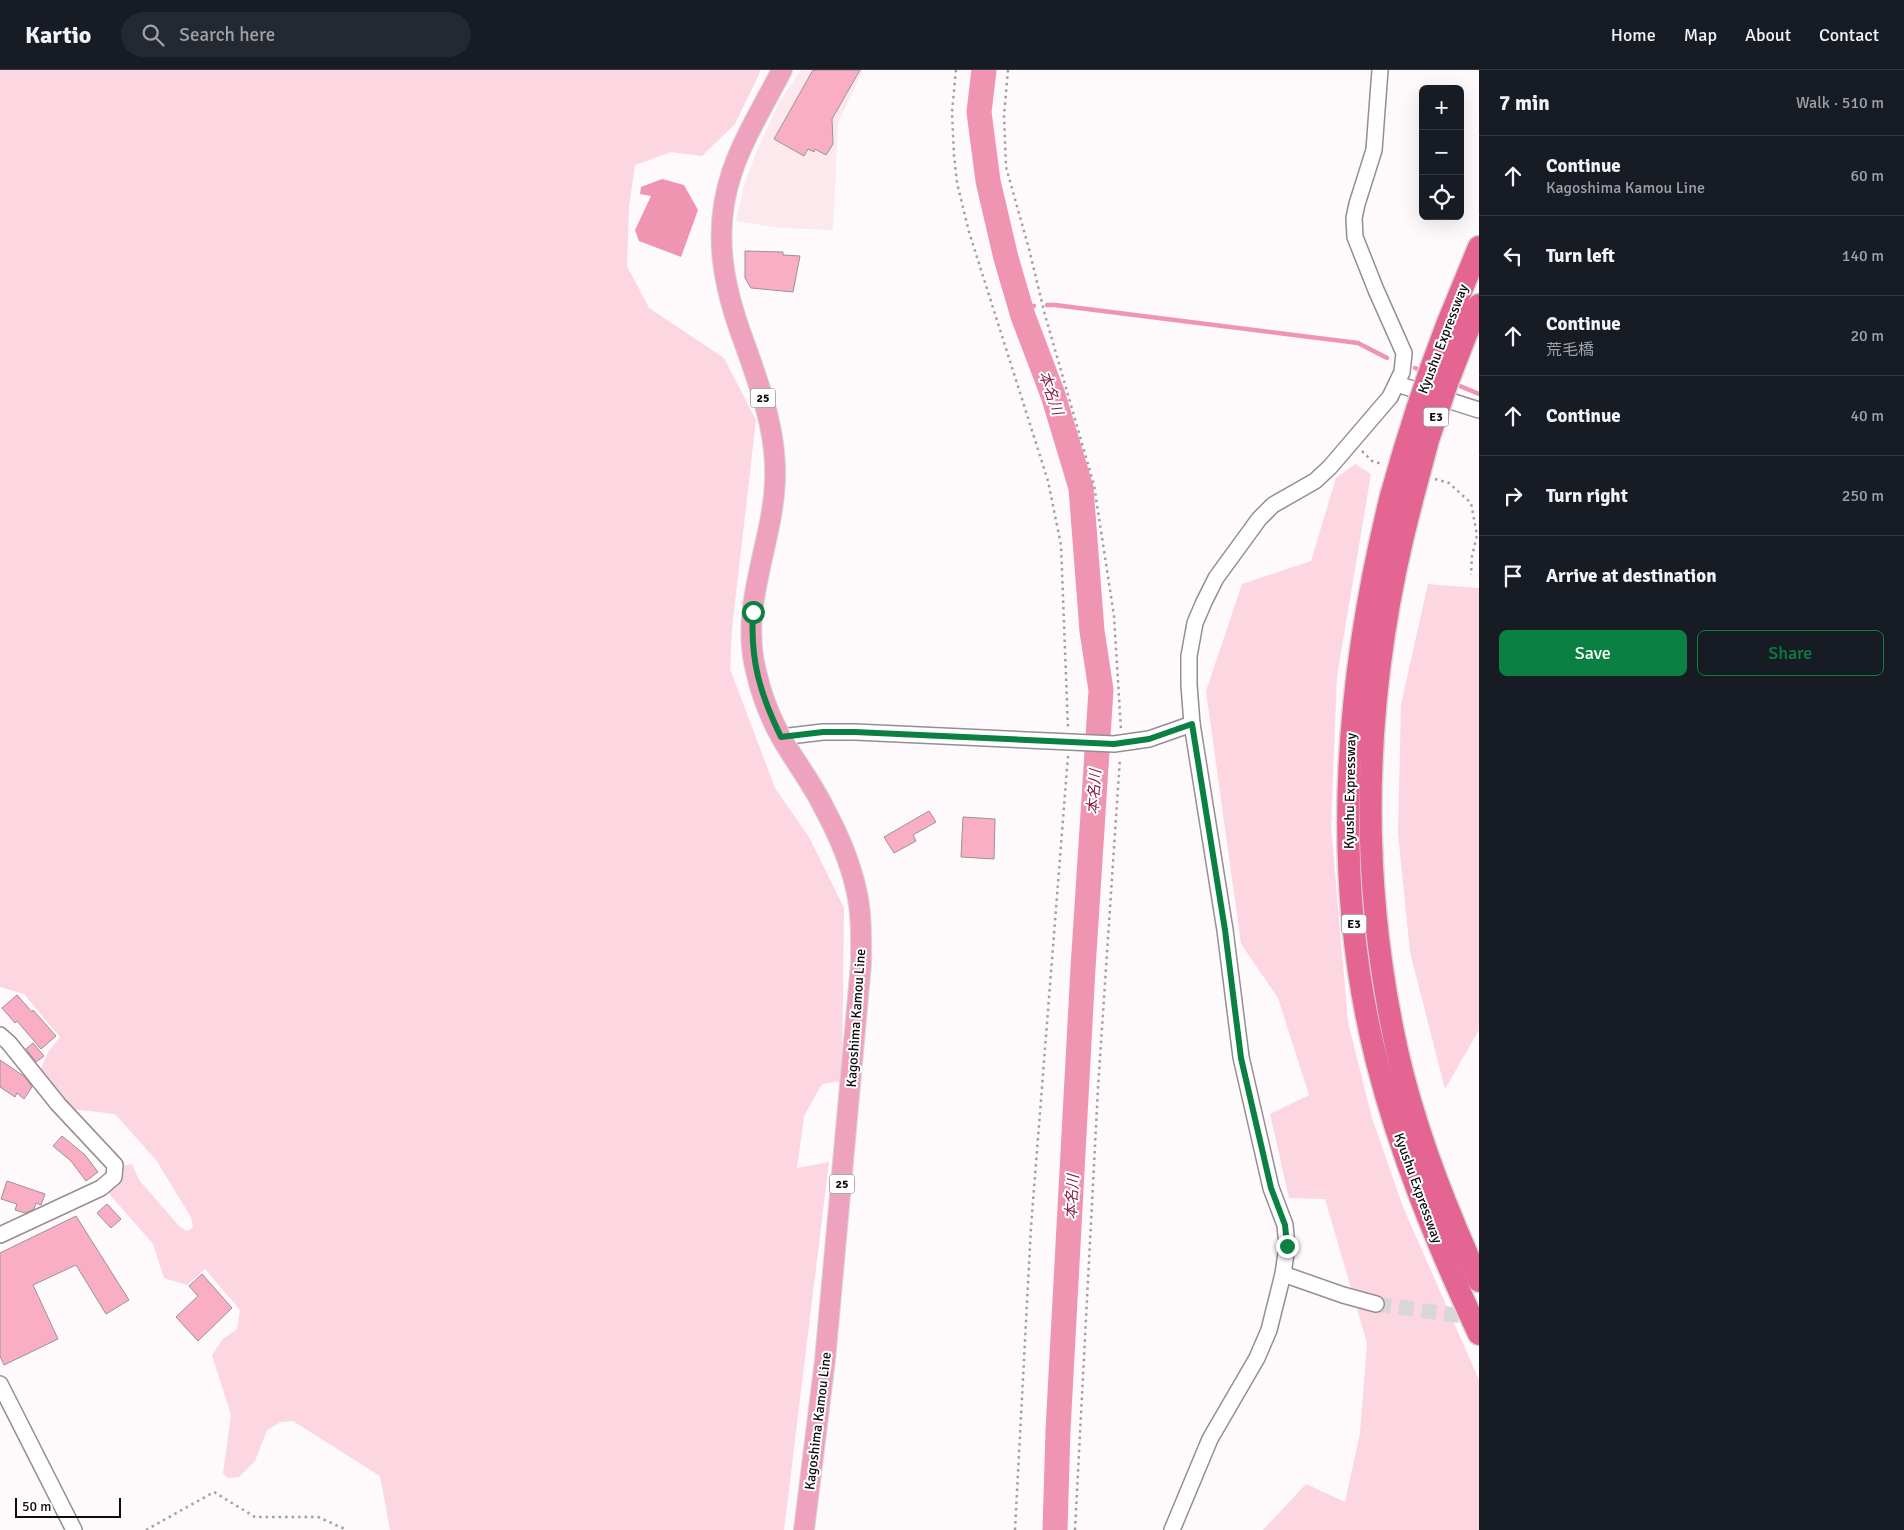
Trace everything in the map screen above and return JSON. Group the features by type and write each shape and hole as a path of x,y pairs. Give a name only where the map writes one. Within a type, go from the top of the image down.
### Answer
{"highway":[{"name":"Kyushu Expressway","path":"1479,247 1399,552 1387,609 1377,677 1370,801 1372,872 1377,932 1385,991 1397,1047 1415,1115 1457,1234 1479,1281"},
{"name":"Kyushu Expressway","path":"1479,305 1457,329 1426,380 1407,436 1390,496 1366,606 1356,675 1350,735 1348,802 1354,933 1363,994 1375,1051 1393,1120 1437,1242 1479,1334"}],"main road":[{"name":"Kagoshima Kamou Line","path":"782,70 733,170 726,191 721,226 726,286 765,404 775,449 775,480 772,510 757,578 751,636 755,670 769,713 781,737 825,808 840,840 856,888 861,915 862,964 826,1360 804,1530"}],"street":[{"path":"1172,1530 1210,1439 1242,1384 1266,1337 1283,1274 1287,1246 1285,1225 1271,1188 1241,1058 1225,930 1192,724 1189,656 1195,623 1216,578 1259,519 1272,505 1314,481 1330,467 1390,397 1403,367 1404,353 1354,237 1354,218 1374,150 1380,70"},
{"path":"1397,384 1479,410"},
{"path":"781,737 823,732 855,732 1117,744 1149,739 1192,724"},
{"path":"0,1035 9,1043 58,1104 116,1165 114,1177 101,1188 0,1235"},
{"path":"1283,1274 1343,1295 1376,1304"},
{"path":"0,1384 74,1530"}],"path":[{"path":"956,70 952,112 957,184 969,232 1048,481 1062,545 1072,742 1031,1227 1015,1530"},
{"path":"1008,70 1004,115 1006,166 1045,315 1094,485 1114,616 1122,720 1117,744 1075,1530"},
{"path":"146,1530 214,1492 254,1517 318,1517 347,1530"}],"shaded area":[{"path":"0,70 761,70 735,124 702,156 671,152 635,165 629,206 627,266 649,308 724,358 756,420 732,629 730,669 775,788 809,837 844,908 842,1081 822,1084 804,1116 797,1168 829,1162 784,1530 390,1530 380,1476 293,1421 281,1422 267,1430 255,1461 239,1477 228,1478 223,1473 231,1415 212,1355 223,1339 237,1329 240,1310 205,1269 187,1285 164,1278 153,1244 104,1188 122,1166 132,1164 139,1180 180,1227 187,1231 193,1228 191,1217 156,1160 115,1114 71,1109 40,1071 48,1052 60,1037 24,994 0,987"},
{"path":"801,70 863,70 838,123 833,230 780,228 736,221 744,186 757,150 781,99"},
{"path":"662,179 684,185 698,210 681,257 639,241 635,230 651,196 640,194 641,187"},
{"path":"1355,464 1371,474 1337,676 1331,827 1348,1022 1372,1118 1403,1207 1479,1380 1479,1530 1263,1530 1306,1484 1345,1502 1360,1433 1367,1343 1325,1199 1289,1198 1270,1114 1309,1095 1278,998 1241,944 1206,691 1242,584 1311,561 1336,478"},
{"path":"1428,584 1479,588 1479,1030 1445,1089 1410,952 1398,833 1401,704"}],"building":[{"path":"813,70 860,70 832,119 833,144 826,155 815,149 814,152 808,149 804,156 774,139"},
{"path":"745,251 783,252 783,255 800,256 793,292 751,288 745,278"},
{"path":"929,811 936,822 913,835 916,841 894,853 884,837"},
{"path":"963,817 995,819 994,859 961,857"},
{"path":"17,995 56,1036 41,1049 17,1021 15,1023 2,1008"},
{"path":"33,1043 44,1056 36,1062 26,1049"},
{"path":"0,1060 25,1077 32,1087 24,1099 17,1093 15,1097 0,1087"},
{"path":"62,1136 85,1155 98,1172 86,1181 71,1161 53,1146"},
{"path":"7,1181 45,1194 41,1205 36,1203 34,1209 25,1213 15,1210 17,1204 1,1199"},
{"path":"107,1204 121,1219 111,1228 97,1213"},
{"path":"76,1216 129,1300 106,1314 76,1265 33,1285 58,1339 4,1365 0,1356 0,1253"},
{"path":"202,1274 232,1308 198,1341 176,1317 198,1296 189,1286"}],"waterway":[{"name":"本名川","path":"984,70 979,112 988,181 1006,258 1023,316 1053,395 1081,488 1092,631 1101,690 1083,968 1058,1430 1055,1530"},
{"path":"1047,305 1358,343 1387,358"},
{"path":"1021,307 1034,306"},
{"path":"1415,368 1424,372"},
{"path":"1455,384 1479,394"}],"tunnel":[{"path":"1376,1304 1477,1318"}],"route":[{"path":"753,612 751,636 755,670 769,713 781,737 823,732 855,732 1114,744 1149,739 1192,724 1225,930 1241,1058 1271,1188 1285,1225 1287,1246"}]}
